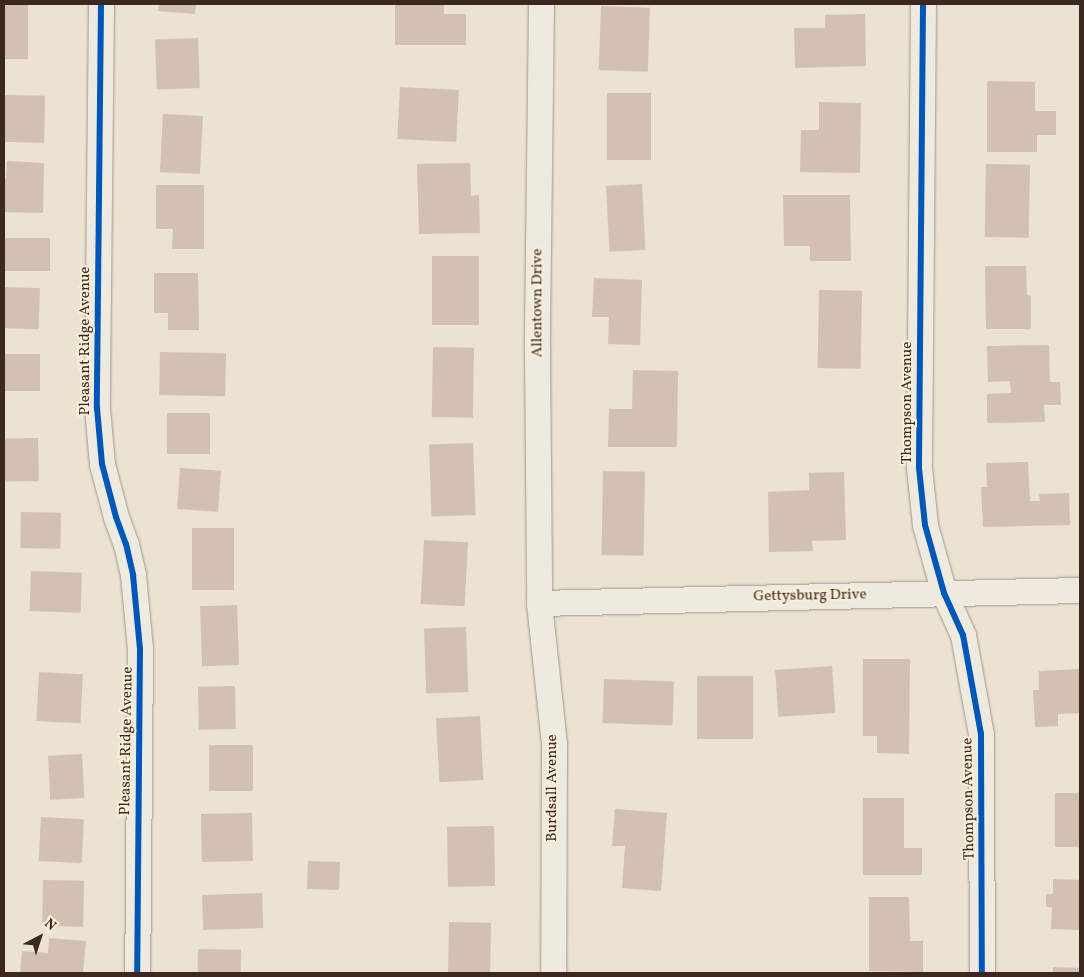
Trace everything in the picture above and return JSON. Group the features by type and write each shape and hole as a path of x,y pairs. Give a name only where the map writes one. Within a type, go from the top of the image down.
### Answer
{"street":[{"name":"Pleasant Ridge Avenue","path":"100,4 97,408 102,464 116,517 126,544 133,576 140,649 137,973"},
{"name":"Allentown Drive","path":"539,603 537,350 541,4"},
{"name":"Thompson Avenue","path":"923,4 919,468 925,525 944,593 963,635 981,734 982,973"},
{"name":"Gettysburg Drive","path":"539,603 1080,590"},
{"name":"Burdsall Avenue","path":"539,603 554,743 553,973"}],"building":[{"path":"4,4 28,4 28,59 4,59"},
{"path":"159,4 196,4 195,14 158,11"},
{"path":"395,4 444,4 444,14 466,14 466,45 395,45"},
{"path":"601,6 650,8 648,72 599,70"},
{"path":"865,14 866,66 795,68 794,28 825,28 825,15"},
{"path":"198,38 200,88 157,89 155,40"},
{"path":"987,81 1035,82 1035,111 1056,111 1056,135 1037,135 1037,152 987,152"},
{"path":"400,87 459,90 456,142 397,139"},
{"path":"607,93 651,93 651,160 607,160"},
{"path":"5,95 45,96 44,143 4,142"},
{"path":"819,102 861,103 860,173 800,172 801,130 819,130"},
{"path":"163,114 203,116 200,174 160,172"},
{"path":"7,161 44,163 43,213 4,212 4,178 6,178"},
{"path":"470,163 471,196 479,195 480,233 419,234 417,164"},
{"path":"986,164 1030,165 1029,238 985,237"},
{"path":"642,184 645,250 610,252 606,186"},
{"path":"156,185 204,185 204,249 172,249 173,229 156,229"},
{"path":"783,195 850,195 851,261 810,261 810,246 784,246"},
{"path":"4,238 50,238 50,271 4,271"},
{"path":"432,256 479,256 479,325 432,325"},
{"path":"985,266 1026,266 1027,295 1031,296 1031,329 986,329"},
{"path":"154,273 198,273 199,330 168,330 168,313 154,313"},
{"path":"594,278 642,280 640,345 608,344 609,317 592,317"},
{"path":"4,287 40,288 39,329 4,328"},
{"path":"819,290 862,291 861,369 818,368"},
{"path":"1049,345 1050,382 1060,382 1061,405 1044,405 1045,422 987,423 987,394 1011,393 1010,381 988,382 987,346"},
{"path":"433,347 474,348 473,418 432,417"},
{"path":"160,352 226,353 225,396 159,395"},
{"path":"4,354 40,354 40,391 4,391"},
{"path":"633,370 678,371 677,447 608,447 609,409 632,409"},
{"path":"167,413 210,413 210,454 167,454"},
{"path":"38,438 39,481 5,482 4,439"},
{"path":"473,443 476,515 432,516 429,445"},
{"path":"1028,462 1030,501 1040,501 1039,494 1069,493 1070,525 983,527 981,487 987,487 986,463"},
{"path":"180,468 221,471 218,512 177,509"},
{"path":"603,471 645,472 644,556 602,555"},
{"path":"844,472 846,540 812,541 813,551 769,552 768,492 809,490 809,473"},
{"path":"21,512 61,513 60,549 20,548"},
{"path":"192,528 234,528 234,590 192,590"},
{"path":"424,540 468,542 465,606 421,604"},
{"path":"31,571 82,573 81,613 30,611"},
{"path":"237,605 239,665 202,666 200,606"},
{"path":"466,627 468,692 426,693 424,628"},
{"path":"863,659 910,659 909,754 877,753 877,736 863,736"},
{"path":"832,666 835,713 778,717 775,670"},
{"path":"1080,669 1080,713 1058,714 1058,726 1035,727 1033,690 1039,690 1039,671"},
{"path":"39,672 83,674 80,723 36,721"},
{"path":"697,676 753,676 753,739 697,739"},
{"path":"604,679 674,681 672,725 602,723"},
{"path":"235,686 236,729 199,730 198,687"},
{"path":"480,716 483,780 439,782 436,718"},
{"path":"209,745 253,745 253,791 209,791"},
{"path":"82,754 84,798 50,800 48,756"},
{"path":"1055,793 1080,793 1080,847 1055,847"},
{"path":"863,798 904,798 904,848 922,848 922,875 863,875"},
{"path":"615,809 667,813 661,891 622,888 625,846 612,846"},
{"path":"252,813 253,861 202,862 201,814"},
{"path":"41,817 84,819 82,863 39,861"},
{"path":"494,826 495,886 448,887 447,827"},
{"path":"308,861 340,862 339,890 307,889"},
{"path":"1053,879 1080,880 1080,930 1051,929 1052,907 1046,907 1046,894 1053,894"},
{"path":"43,880 84,881 83,927 42,926"},
{"path":"262,893 263,928 203,930 202,895"},
{"path":"869,897 909,897 910,941 923,941 923,972 869,971"},
{"path":"449,922 491,923 490,973 448,973"},
{"path":"49,938 86,941 83,973 20,973 22,951 48,953"},
{"path":"198,949 241,950 241,973 198,973"},
{"path":"1053,967 1080,968 1080,973 1053,973"}],"cycle path":[{"path":"101,4 97,408 102,464 116,517 126,544 133,575 140,649 137,973"},
{"path":"923,4 919,468 925,525 944,593 963,635 981,734 982,973"}]}
